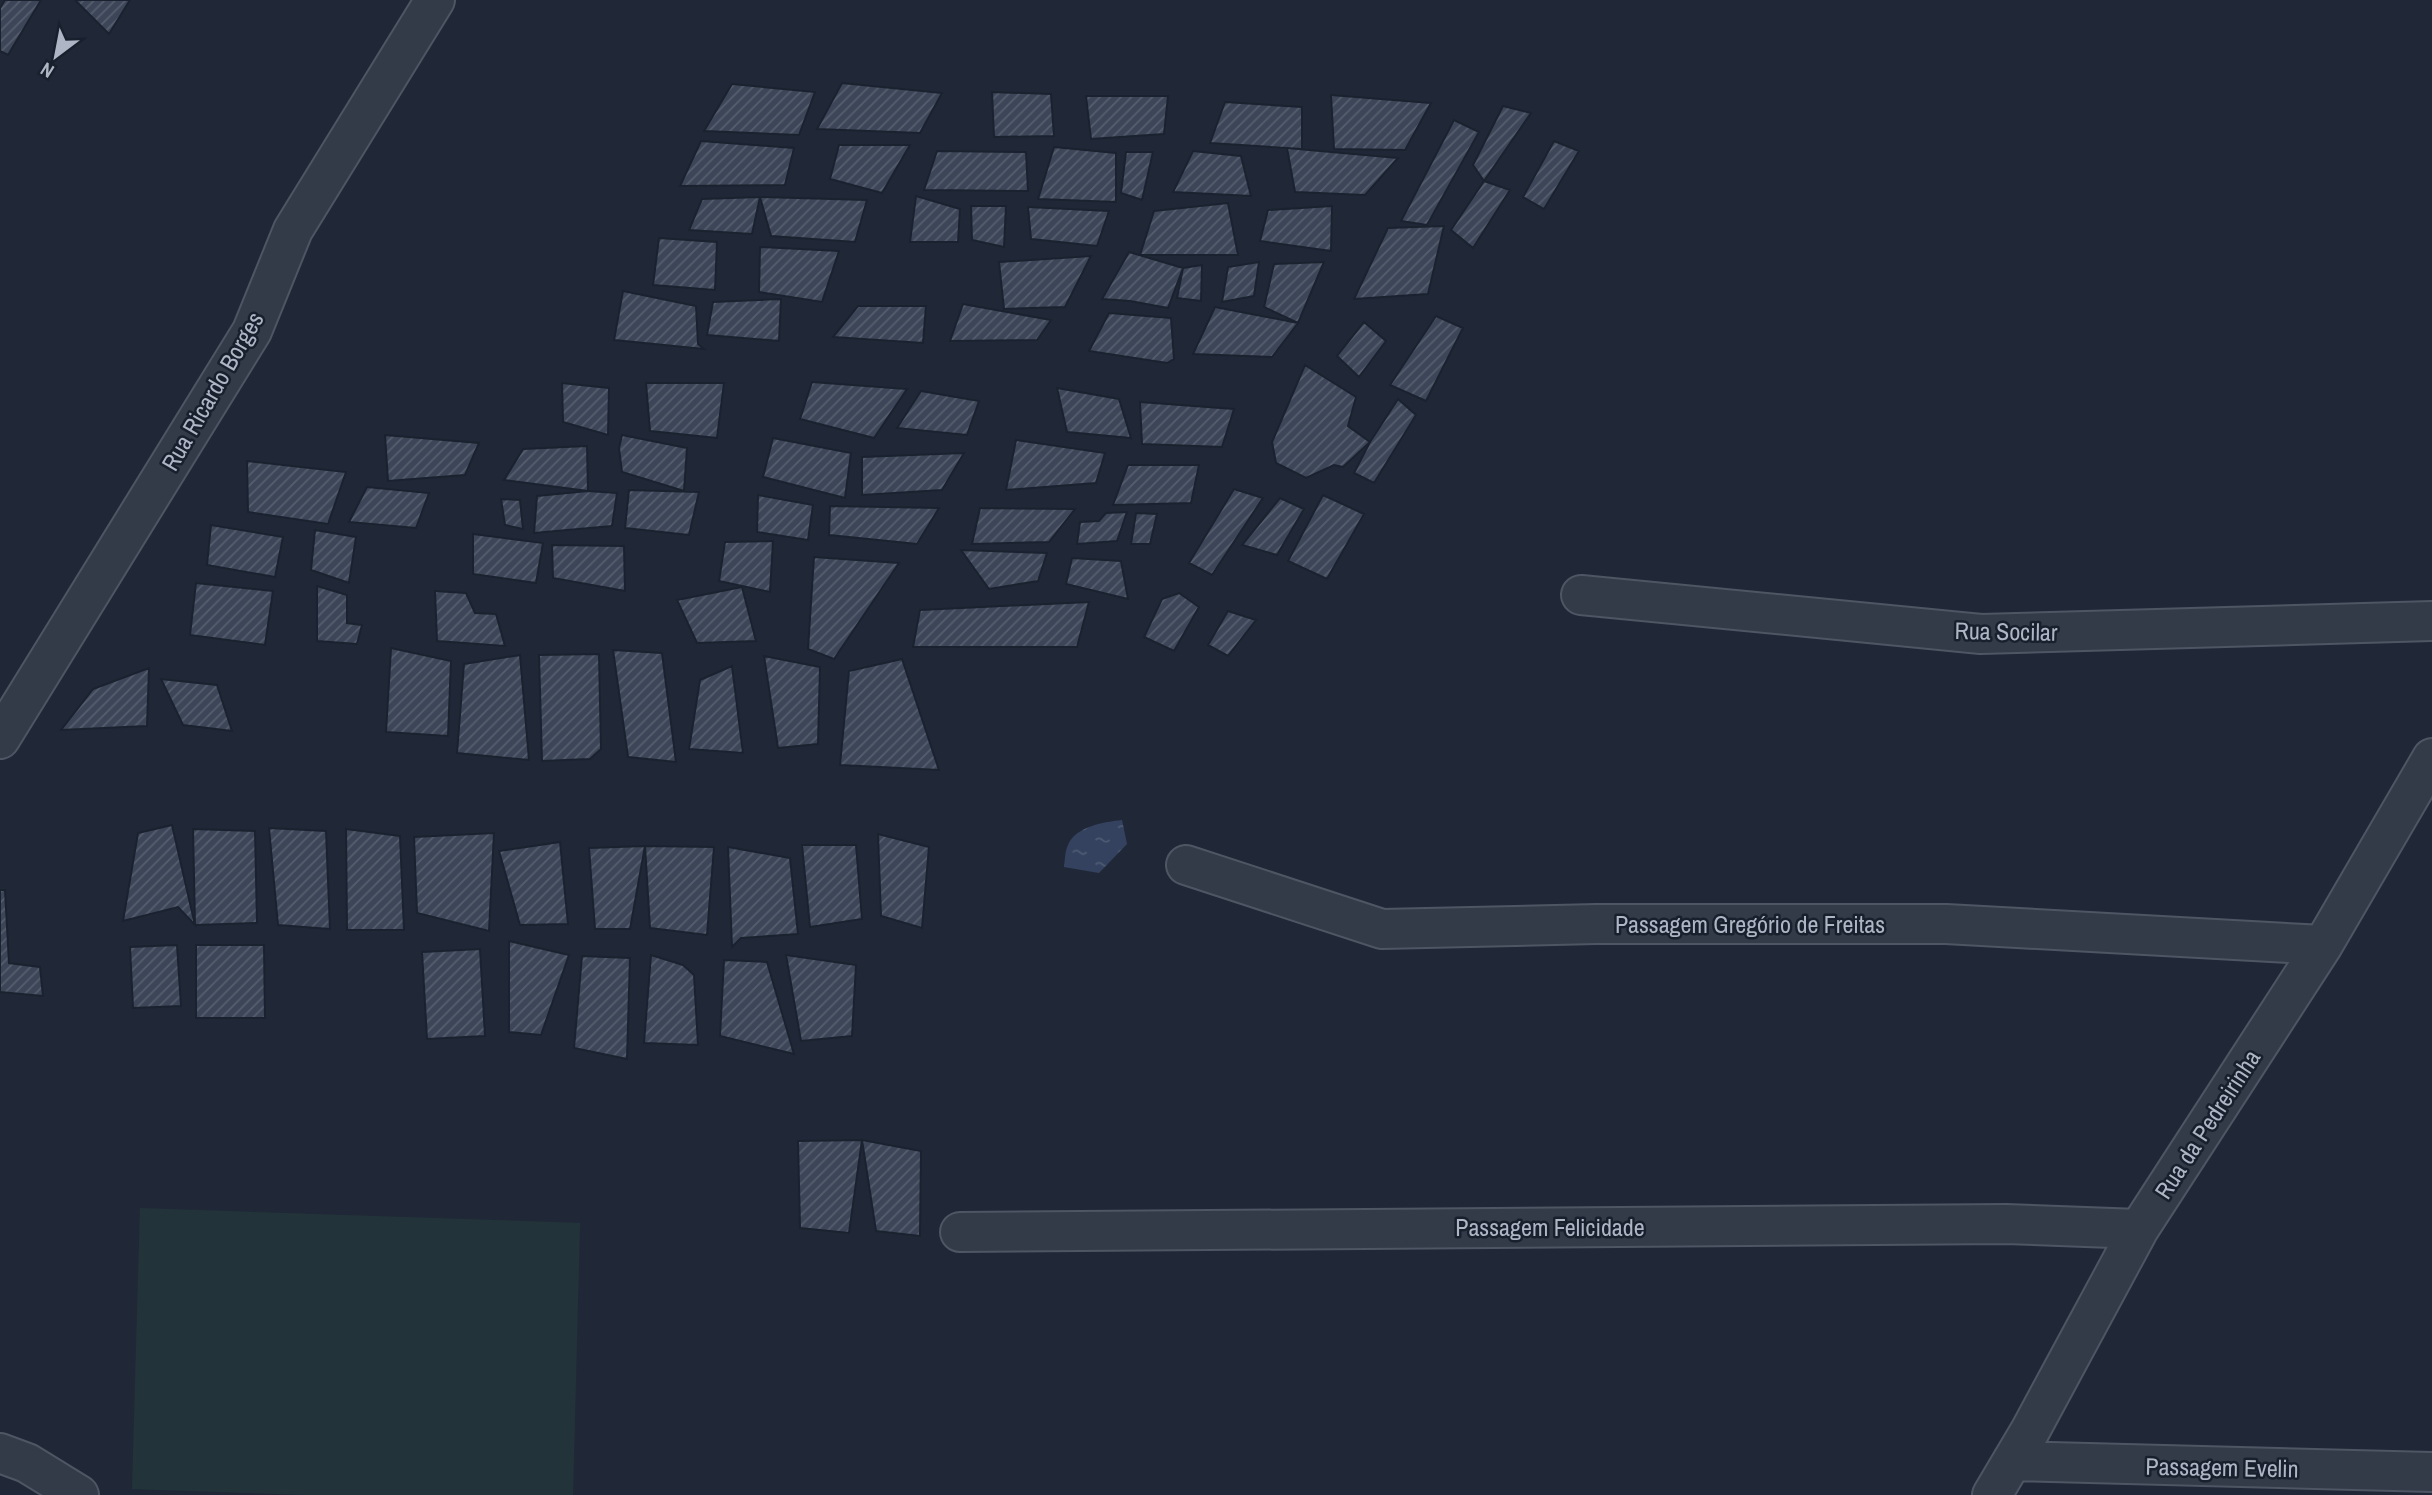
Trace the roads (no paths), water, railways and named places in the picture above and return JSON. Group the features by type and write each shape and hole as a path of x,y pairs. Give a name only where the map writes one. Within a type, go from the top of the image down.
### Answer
{"street":[{"name":"Rua Ricardo Borges","path":"0,739 252,331 293,230 435,0"},
{"name":"Rua Socilar","path":"1581,595 1981,634 2432,621"},
{"name":"Rua da Pedreirinha","path":"1992,1495 2139,1229 2323,945 2432,758"},
{"name":"Passagem Gregório de Freitas","path":"1186,865 1382,929 1596,924 1946,924 2323,945"},
{"name":"Passagem Felicidade","path":"960,1232 2006,1224 2139,1229"},
{"path":"0,1453 27,1463 79,1495"},
{"name":"Passagem Evelin","path":"2012,1461 2432,1472"}],"water":[{"path":"1122,820 1127,844 1099,873 1064,867 1067,847 1077,833 1092,826"}]}
